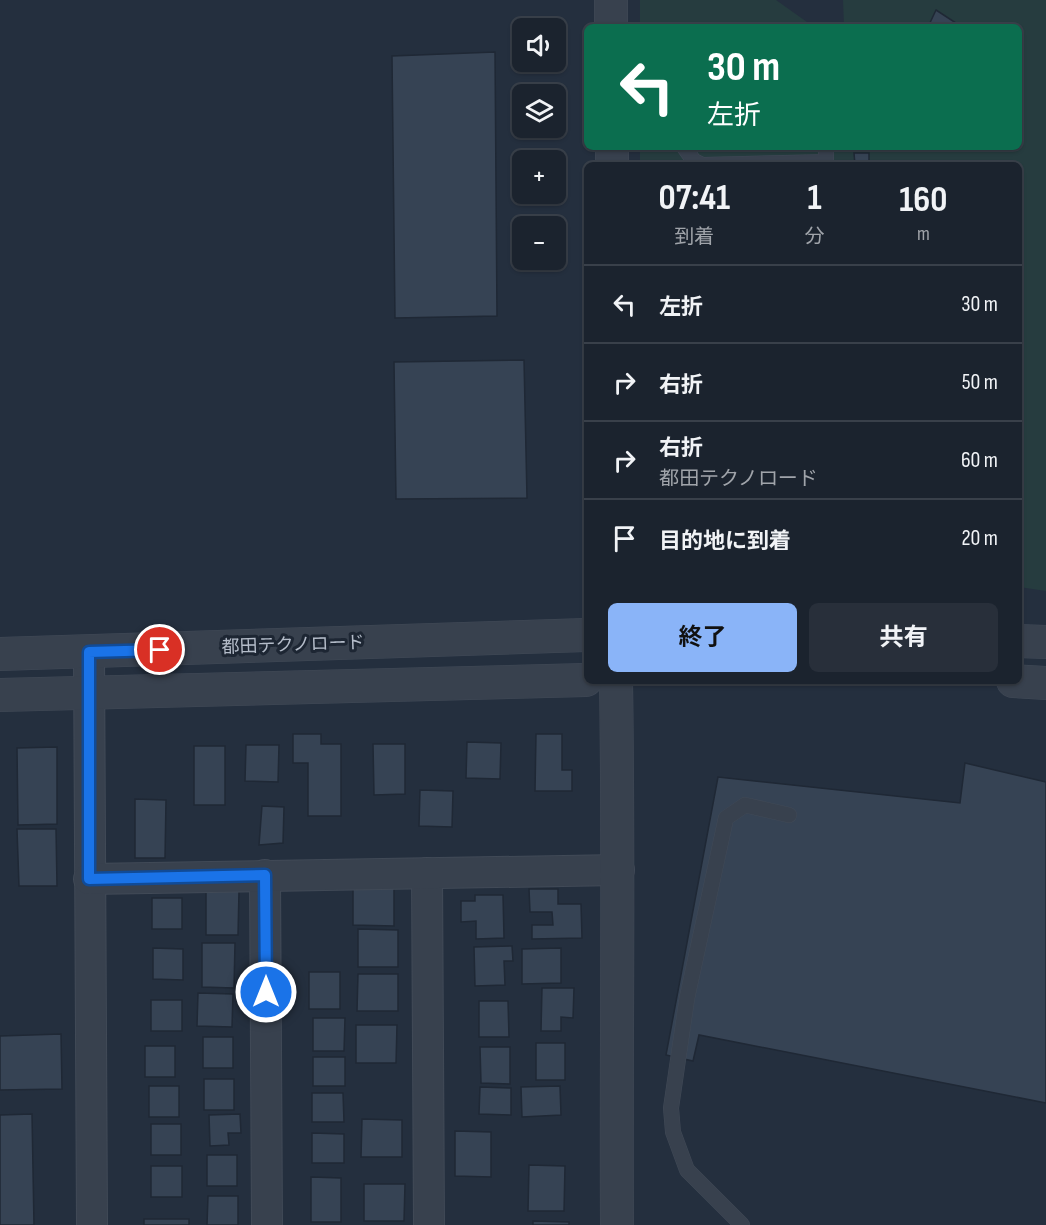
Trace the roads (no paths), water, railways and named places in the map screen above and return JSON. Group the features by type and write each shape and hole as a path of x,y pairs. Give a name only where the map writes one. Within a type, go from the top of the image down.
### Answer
{"street":[{"path":"611,0 611,24"},
{"name":"都田テクノロード","path":"0,654 584,635"},
{"path":"1022,641 1046,642"},
{"path":"89,652 92,1225"},
{"path":"0,695 584,680"},
{"path":"1022,682 1046,683"},
{"path":"616,684 619,870 616,1010 617,1225"},
{"path":"89,879 619,870"},
{"path":"427,873 429,1225"},
{"path":"265,875 267,1225"}],"lane":[{"path":"741,1224 687,1170 673,1132 671,1108 687,998 726,818 745,805 789,816"}]}
